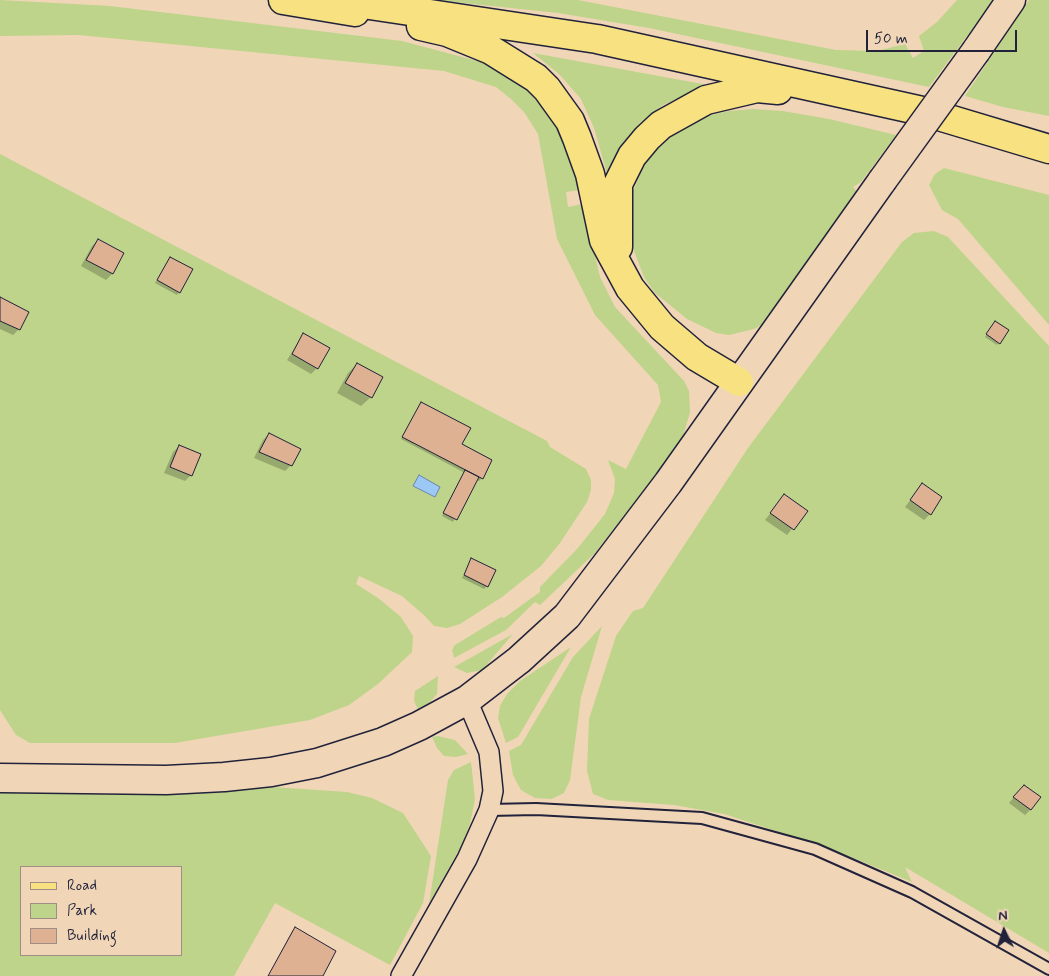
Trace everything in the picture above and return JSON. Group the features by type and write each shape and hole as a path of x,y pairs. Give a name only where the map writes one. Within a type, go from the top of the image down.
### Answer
{"main road":[{"path":"336,0 597,39 950,119 1049,149"},
{"path":"0,778 166,780 271,772 317,763 383,742 420,726 467,700 519,660 567,616 668,483 1011,0"},
{"path":"301,1 447,32 491,50 536,78 561,107 574,129 590,174 604,240 630,288 662,327 697,357 739,382"},
{"path":"618,264 618,184 632,156 647,138 682,112 706,100 757,88 887,104"},
{"path":"950,119 1049,130"}],"street":[{"path":"401,976 466,859 489,810 494,791 489,752 467,700"}],"lane":[{"path":"489,810 536,808 702,818 816,849 912,892 1049,968"}],"green space":[{"path":"0,0 110,6 402,41 481,62 519,81 550,116 564,141 580,190 566,192 568,207 583,204 600,277 615,307 684,381 689,391 690,412 682,440 595,553 540,605 535,602 506,630 454,658 452,650 455,645 501,617 504,618 540,592 540,587 577,549 605,514 614,493 615,479 608,460 626,469 661,402 658,385 595,315 557,239 538,134 524,112 511,99 496,87 444,71 79,35 0,36"},
{"path":"435,0 578,0 836,50 877,51 905,44 913,58 924,51 919,36 937,22 957,0 994,0 929,87 649,28 558,13"},
{"path":"1029,0 1049,0 1049,116 1003,107 965,96"},
{"path":"533,53 708,85 663,105 640,123 621,148 608,177 594,128 581,99 559,74"},
{"path":"753,109 783,111 829,119 896,135 861,182 853,187 858,193 767,322 754,329 729,335 716,333 687,319 654,292 644,277 634,251 629,215 633,191 642,170 655,149 677,129 701,117 729,111"},
{"path":"0,154 547,441 550,447 586,469 591,480 591,490 587,502 560,543 541,566 502,597 460,624 447,628 434,626 402,596 359,576 356,584 378,598 401,617 413,636 412,652 378,684 349,705 310,720 175,743 30,743 16,735 0,710"},
{"path":"944,168 1049,195 1049,325 958,219 942,210 929,185 935,174"},
{"path":"934,231 948,237 1049,346 1049,953 905,867 912,882 831,849 724,814 674,805 608,800 593,794 587,771 589,719 616,636 633,611 643,608 748,448 902,242 914,233"},
{"path":"602,626 581,697 570,780 564,793 552,799 535,798 521,790 513,775 509,751 521,745 573,657"},
{"path":"513,634 482,670 467,673 454,667"},
{"path":"571,647 518,737 506,743 498,718 500,706 507,694 520,681"},
{"path":"438,676 437,694 429,703 418,709 414,701 415,691"},
{"path":"438,736 455,740 468,754 456,757 444,756 437,748 432,737"},
{"path":"471,762 475,799 470,824 462,844 429,904 448,780 454,770"},
{"path":"273,787 347,792 372,798 403,813 431,856 423,903 390,965 275,903 234,976 0,976 0,793 166,795"}],"water":[{"path":"419,475 440,487 435,497 413,486"}],"building":[{"path":"98,239 124,253 113,274 86,260"},
{"path":"170,257 193,269 180,293 157,280"},
{"path":"0,297 29,312 20,330 0,321"},
{"path":"995,321 1009,330 1000,344 986,334"},
{"path":"303,333 330,348 318,369 292,354"},
{"path":"357,363 383,377 372,398 345,383"},
{"path":"421,402 471,428 462,444 492,460 483,479 402,437"},
{"path":"269,433 301,449 292,466 259,452"},
{"path":"179,445 201,454 192,476 170,467"},
{"path":"465,470 479,477 457,520 443,513"},
{"path":"922,483 942,497 931,515 910,500"},
{"path":"784,494 808,511 794,530 770,513"},
{"path":"471,558 496,570 488,587 464,575"},
{"path":"1024,785 1041,797 1031,810 1013,797"},
{"path":"295,927 336,951 323,976 268,976"}]}
